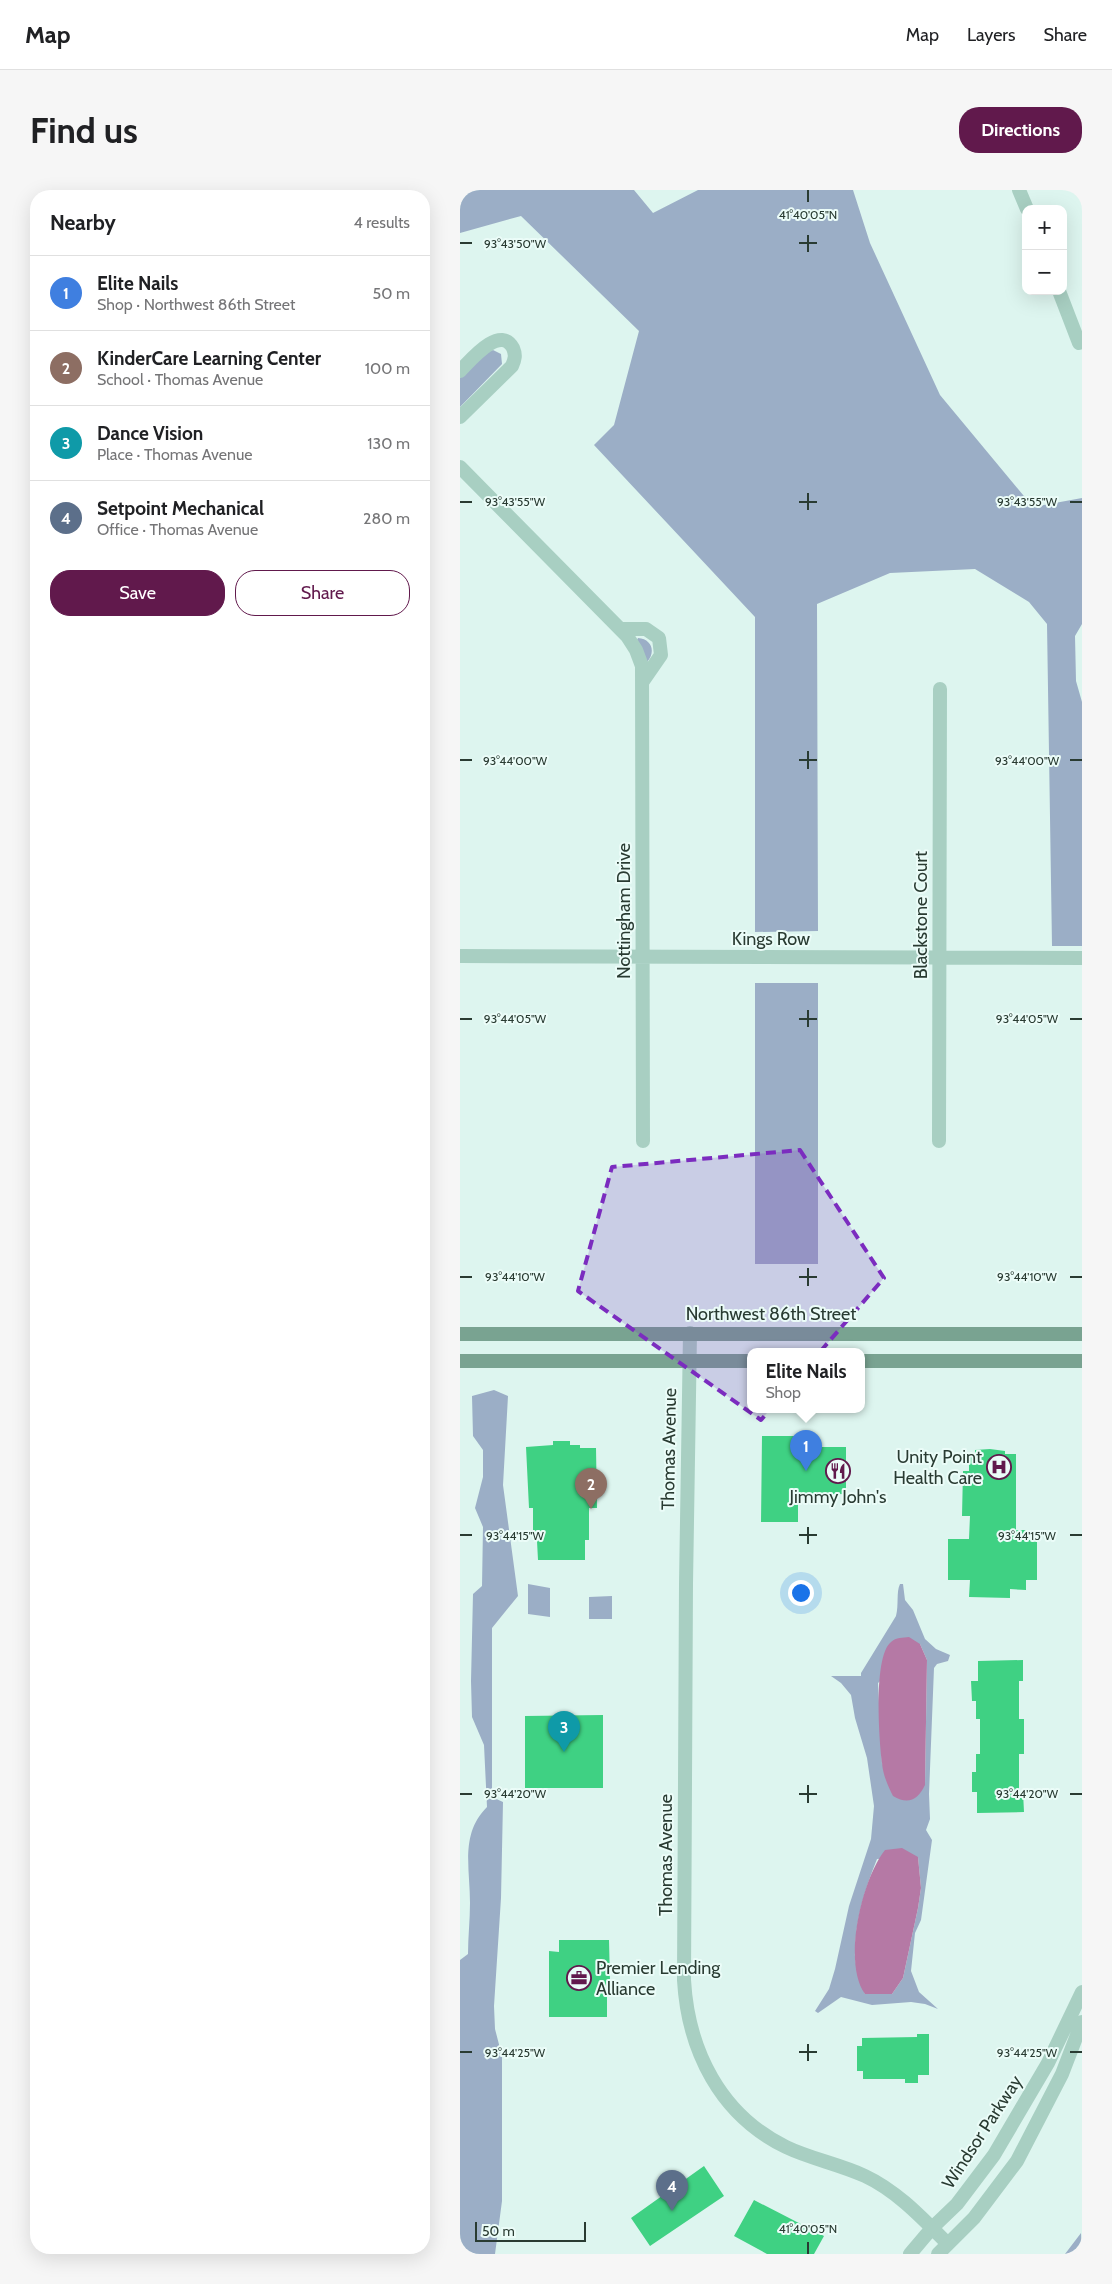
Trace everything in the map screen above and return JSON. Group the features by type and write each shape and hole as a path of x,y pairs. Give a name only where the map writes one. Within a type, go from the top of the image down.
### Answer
{"main road":[{"name":"Northwest 86th Street","path":"460,1334 1082,1334"},
{"path":"460,1361 747,1361"},
{"path":"865,1361 1082,1361"}],"street":[{"path":"1019,190 1025,205"},
{"path":"1061,295 1080,343"},
{"path":"460,370 495,340 504,340 511,344 515,351 515,359 512,366 460,417"},
{"name":"Nottingham Drive","path":"460,467 620,629 636,650 642,666 643,1141"},
{"path":"620,629 646,630 659,638 661,655 643,681"},
{"name":"Blackstone Court","path":"939,1141 940,689"},
{"name":"Kings Row","path":"460,956 1082,958"},
{"name":"Thomas Avenue","path":"690,1333 686,1584 684,1980 691,2030 700,2055 711,2077 726,2098 750,2122 785,2146 809,2157 865,2176 887,2189 947,2243"},
{"name":"Windsor Parkway","path":"910,2254 932,2228 957,2204 994,2155 1048,2063 1082,1992"},
{"path":"938,2254 974,2218 1017,2162 1062,2074 1082,2022"}],"highlighted area":[{"path":"800,1150 884,1278 761,1420 578,1291 612,1167"}],"shaded area":[{"path":"460,190 634,190 653,213 698,190 853,190 870,243 940,395 1033,507 1082,498 1082,624 1075,636 1076,681 1082,702 1082,946 1052,946 1047,624 1029,602 975,569 890,573 817,604 818,931 755,932 755,617 594,445 614,425 639,331 521,216 460,233"},
{"path":"493,350 501,354 502,364 460,407 460,378 485,353"},
{"path":"638,638 647,641 651,647 650,658 647,662 637,640"},
{"path":"755,983 818,983 818,1264 755,1264"},
{"path":"494,1390 508,1396 503,1485 518,1596 492,1628 492,1797 503,1802 501,1898 494,2006 495,2029 502,2056 502,2201 495,2254 460,2254 460,1960 468,1954 470,1890 468,1852 470,1840 473,1828 487,1807 484,1745 472,1717 473,1594 482,1586 483,1527 475,1508 483,1477 483,1450 473,1436 472,1396"},
{"path":"528,1584 550,1588 550,1617 528,1614"},
{"path":"900,1584 903,1584 905,1600 913,1610 925,1639 936,1649 950,1655 948,1661 937,1664 934,1668 929,1794 930,1819 926,1830 932,1840 921,1920 915,1933 911,1971 919,1992 938,2009 925,2004 911,2002 872,2005 841,1997 818,2013 815,2011 829,1989 849,1906 871,1839 874,1806 867,1758 855,1718 851,1695 841,1683 831,1676 861,1676 861,1673 896,1616","holes":["920,1644 927,1660 925,1785 882,1764 878,1683","918,1857 921,1888 903,1978 892,1994 865,1994 855,1958 855,1941 865,1893 877,1859"]},
{"path":"612,1596 612,1619 589,1619 589,1597"},
{"path":"909,1637 920,1644 927,1660 925,1785 912,1800 903,1800 893,1796 883,1767 879,1719 879,1681 885,1650 893,1640"},
{"path":"902,1848 918,1857 921,1888 903,1978 892,1994 865,1994 858,1980 855,1962 855,1942 862,1900 869,1880 885,1850"},
{"path":"1081,2233 1082,2254 1065,2254"}],"building":[{"path":"762,1436 798,1436 798,1447 846,1447 846,1494 798,1495 798,1522 761,1522"},
{"path":"553,1441 570,1441 570,1445 580,1445 580,1448 596,1448 597,1508 589,1508 589,1540 585,1540 585,1560 538,1560 537,1541 533,1541 533,1508 529,1508 526,1447 553,1445"},
{"path":"975,1450 1005,1451 1005,1454 1016,1454 1016,1530 1026,1530 1026,1540 1037,1540 1037,1580 1026,1580 1026,1590 1010,1589 1010,1598 969,1597 970,1580 948,1580 948,1539 969,1539 970,1516 962,1516 963,1471 969,1471 969,1455 975,1455"},
{"path":"1023,1660 1023,1681 1019,1681 1019,1719 1024,1719 1024,1754 1019,1754 1019,1792 1023,1792 1024,1812 977,1813 977,1792 972,1792 972,1772 976,1772 976,1754 980,1754 980,1719 976,1719 976,1701 972,1701 971,1681 978,1681 978,1661"},
{"path":"603,1715 603,1788 525,1788 525,1716"},
{"name":"Premier Lending Alliance","path":"559,1940 609,1940 610,1982 607,1982 607,2017 549,2017 549,1951 559,1952"},
{"path":"917,2034 929,2034 929,2075 918,2075 918,2083 905,2083 905,2079 863,2079 863,2071 857,2071 857,2046 862,2046 862,2038 917,2037"},
{"path":"704,2166 724,2196 650,2246 631,2218"},
{"path":"754,2200 824,2236 814,2254 767,2254 734,2236"}],"place":[{"name":"Unity Point Health Care","path":"999,1467"},
{"name":"Elite Nails","path":"806,1471"},
{"name":"Jimmy John's","path":"838,1471"},
{"name":"KinderCare Learning Center","path":"591,1509"},
{"name":"Dance Vision","path":"564,1752"},
{"name":"Premier Lending Alliance","path":"579,1978"},
{"name":"Setpoint Mechanical","path":"672,2211"}]}
